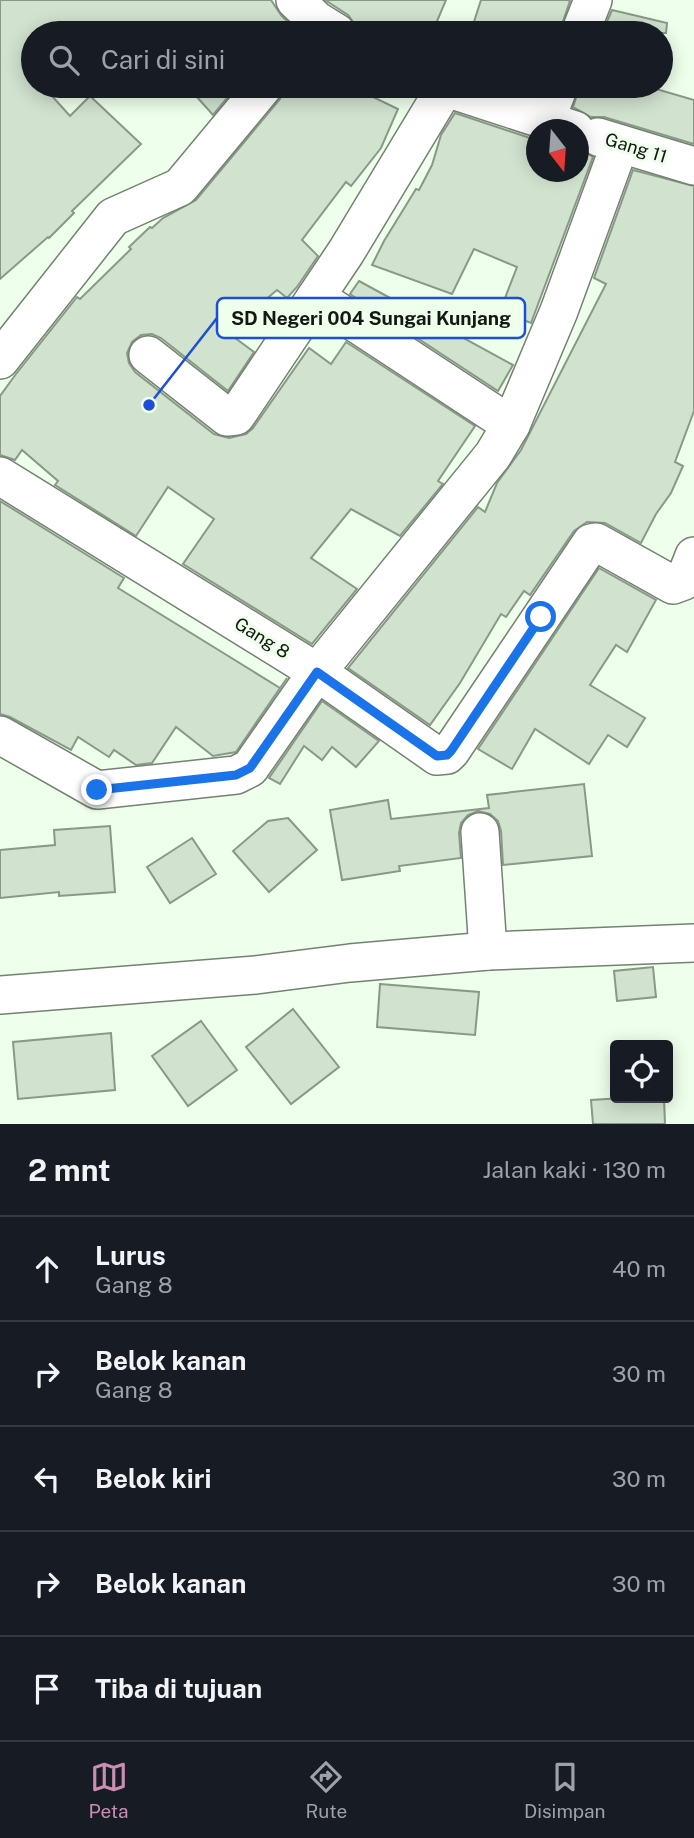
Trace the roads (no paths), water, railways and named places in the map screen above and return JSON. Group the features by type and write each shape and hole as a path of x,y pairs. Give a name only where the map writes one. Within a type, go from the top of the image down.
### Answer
{"street":[{"path":"585,21 593,0"},
{"path":"0,360 113,217 180,187 254,98"},
{"path":"148,355 227,417 232,418 346,252 437,98"},
{"name":"Gang 11","path":"477,98 542,119"},
{"path":"561,98 565,119"},
{"name":"Gang 11","path":"589,134 694,166"},
{"path":"0,735 97,790 236,775 250,768 317,672 493,455 511,425 559,311 620,144"},
{"path":"316,297 511,425"},
{"name":"Gang 8","path":"0,476 317,672 437,756 447,755 451,751 590,545 596,542 673,585 684,581 694,556"},
{"path":"480,832 488,951"},
{"path":"0,995 216,978 350,962 488,951 694,943"}],"place":[{"name":"SD Negeri 004 Sungai Kunjang","path":"149,405"}]}
